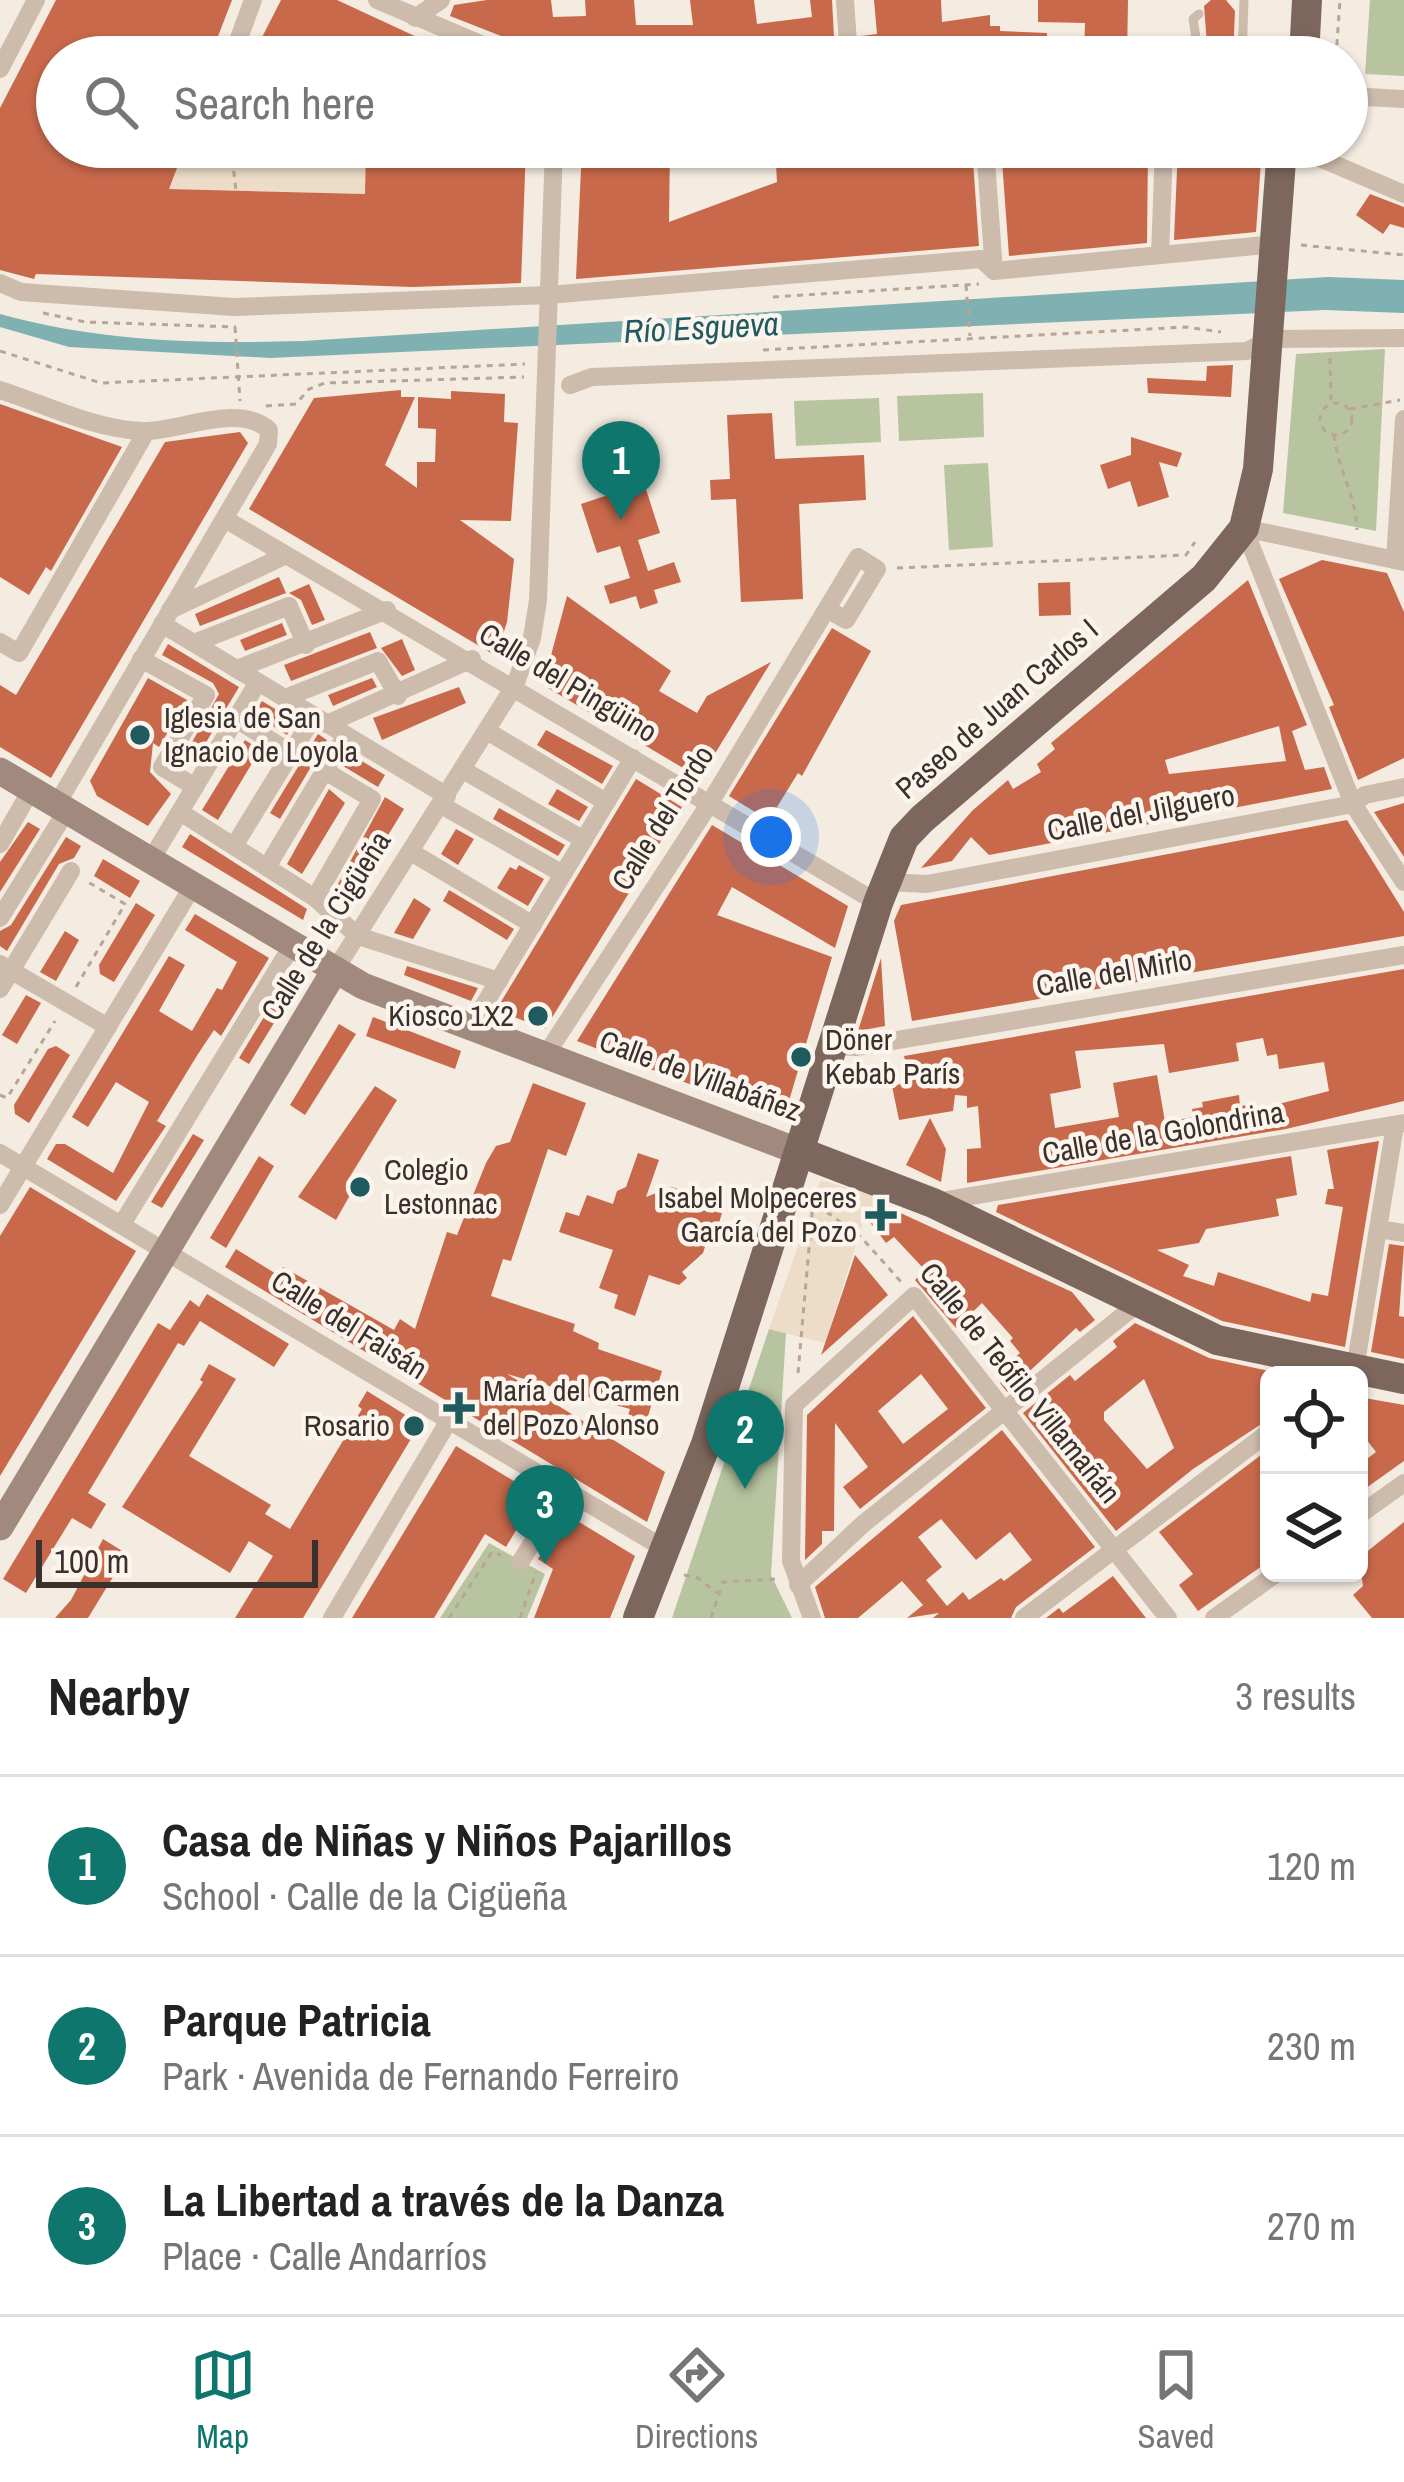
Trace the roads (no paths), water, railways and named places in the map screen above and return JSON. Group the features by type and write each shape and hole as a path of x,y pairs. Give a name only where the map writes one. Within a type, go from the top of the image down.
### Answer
{"main road":[{"path":"1286,36 1287,0"},
{"path":"1305,36 1307,0"},
{"name":"Paseo de Juan Carlos I","path":"638,1618 706,1444 882,892 904,838 1204,578 1244,528 1258,469 1281,168"},
{"name":"Calle de Villabáñez","path":"0,771 335,970 470,1028 933,1202 1136,1305 1217,1340 1326,1366"},
{"name":"Calle de la Cigüeña","path":"0,1527 335,970"},
{"name":"Calle de Villabáñez","path":"1368,1374 1404,1379"}],"street":[{"path":"0,69 36,0"},
{"path":"240,36 253,0"},
{"path":"377,0 458,36"},
{"path":"415,19 441,0"},
{"path":"844,0 847,36"},
{"path":"1368,97 1404,99"},
{"name":"Calle de la Cigüeña","path":"335,970 487,731 514,685 532,638 538,601 536,364 548,303 553,168"},
{"path":"987,168 994,271"},
{"path":"1160,255 1163,168"},
{"path":"1343,168 1404,194"},
{"path":"0,283 21,292 234,307 548,303 981,259 994,271 1276,244"},
{"path":"570,385 616,376 1247,351 1270,333 1404,338"},
{"path":"0,390 146,432 241,414 268,430 268,444 141,658 0,919"},
{"path":"1244,528 1400,561 1404,418"},
{"path":"0,642 19,653 146,432"},
{"name":"Calle del Pingüino","path":"225,519 472,659 708,806 882,892"},
{"path":"1244,528 1353,804 1404,882"},
{"path":"166,617 286,555"},
{"name":"Calle del Tordo","path":"544,1056 708,806 827,609 846,620 878,569"},
{"path":"194,643 289,606 306,645"},
{"path":"195,787 162,767 206,694 231,666 306,645 387,610"},
{"path":"166,617 194,643 563,874"},
{"path":"141,658 206,694"},
{"path":"234,847 291,753 320,720 398,695 472,659"},
{"path":"285,698 378,662 398,695"},
{"path":"152,858 258,682"},
{"path":"236,718 291,753"},
{"path":"487,731 606,802"},
{"path":"267,867 346,735"},
{"path":"470,1028 633,758"},
{"path":"325,770 372,799"},
{"path":"463,770 584,840"},
{"path":"315,898 372,799 406,773"},
{"name":"Calle del Jilguero","path":"882,892 1353,804 1365,795 1404,787"},
{"path":"2,838 31,790"},
{"path":"180,812 315,898 358,936 499,981"},
{"path":"411,852 532,925"},
{"path":"0,989 6,967 71,872"},
{"path":"0,1204 194,884"},
{"path":"122,1224 292,944"},
{"name":"Calle del Mirlo","path":"833,1046 856,1048 1404,955"},
{"path":"6,967 108,1027"},
{"path":"1352,1366 1400,1124"},
{"name":"Calle de la Golondrina","path":"933,1202 1400,1124"},
{"name":"Calle del Faisán","path":"0,1153 170,1249 448,1422 665,1549"},
{"path":"1379,1229 1404,1233"},
{"name":"Calle de Teófilo Villamañán","path":"797,1581 791,1561 794,1405 914,1296 1168,1618"},
{"path":"812,1618 797,1581 1136,1305"},
{"path":"332,1618 448,1422"},
{"path":"1024,1618 1260,1439"},
{"path":"1368,1509 1404,1483"},
{"path":"521,1561 564,1492"},
{"path":"1214,1618 1264,1582"}],"lane":[{"path":"1243,36 1244,0"},
{"path":"1196,36 1193,19 1199,14"}],"water":[{"name":"Río Esgueva","path":"1328,277 1404,280 1404,313 1325,310 270,358 69,347 0,327 0,314 150,339 303,341"}],"place":[{"name":"Casa de Niñas y Niños Pajarillos","path":"621,520"},
{"name":"Iglesia de San Ignacio de Loyola","path":"140,735"},
{"name":"Kiosco 1X2","path":"538,1016"},
{"name":"Döner Kebab París","path":"801,1057"},
{"name":"Colegio Lestonnac","path":"360,1187"},
{"name":"Isabel Molpeceres García del Pozo","path":"881,1215"},
{"name":"María del Carmen del Pozo Alonso","path":"459,1408"},
{"name":"Rosario","path":"414,1426"},
{"name":"Parque Patricia","path":"745,1489"},
{"name":"La Libertad a través de la Danza","path":"545,1564"}]}
